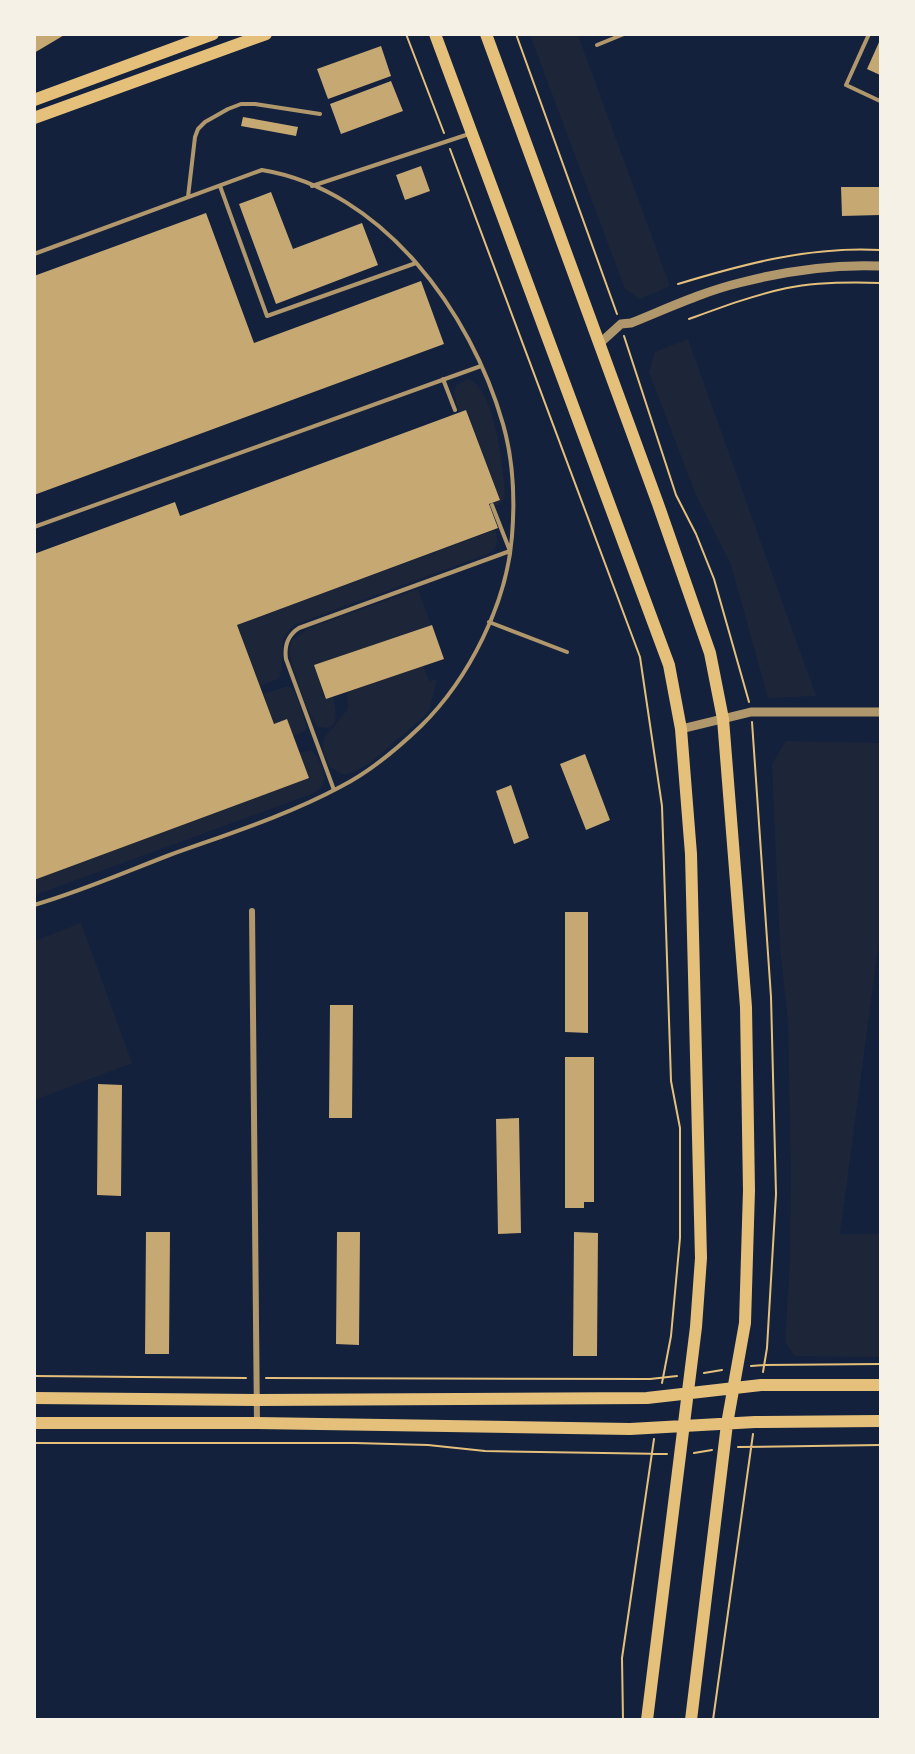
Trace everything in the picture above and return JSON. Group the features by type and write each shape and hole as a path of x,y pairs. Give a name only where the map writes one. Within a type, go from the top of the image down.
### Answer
{"main road":[{"path":"34,100 213,34"},
{"path":"34,118 266,34"},
{"path":"435,34 669,664 681,729 691,854 701,1246 696,1327 647,1719"},
{"path":"486,34 658,504 710,653 723,719 746,1019 749,1190 745,1323 727,1424 691,1719"},
{"path":"34,1398 257,1400 635,1398 761,1385 880,1385"},
{"path":"34,1423 656,1428 755,1422 880,1421"}],"street":[{"path":"599,344 621,324 631,323 738,283 795,272 854,265 880,266"},
{"path":"681,729 752,712 880,712"},
{"path":"252,911 257,1423"}],"lane":[{"path":"597,45 624,34"},
{"path":"869,34 846,85 880,100"},
{"path":"188,197 195,137 204,122 232,106 245,104 320,114"},
{"path":"312,186 473,133"},
{"path":"34,254 262,170 300,180 359,211 390,236 416,263 452,312 481,366 503,425 513,482 510,551 502,590 483,639 456,684 423,724 384,759 334,790 295,808 34,905"},
{"path":"220,186 267,316 416,263"},
{"path":"34,527 481,366"},
{"path":"443,380 455,410"},
{"path":"492,505 510,551"},
{"path":"334,790 286,659 286,643 290,635 302,626 510,551"},
{"path":"489,622 567,652"}],"path":[{"path":"406,34 640,657 663,806 671,1081 680,1128 680,1238 671,1336 660,1395"},
{"path":"516,34 621,324 676,495 696,534 714,579 752,712 771,997 776,1194 772,1277 761,1385"},
{"path":"678,284 726,269 774,258 821,251 880,250"},
{"path":"690,319 739,301 788,288 844,282 880,283"},
{"path":"34,1376 663,1378 764,1365 880,1364"},
{"path":"713,1719 755,1422"},
{"path":"623,1719 622,1658 656,1428"},
{"path":"34,1443 355,1443 428,1445 485,1451 652,1454 679,1454 752,1446 880,1445"}],"shaded area":[{"path":"530,35 578,35 670,286 640,299 625,289"},
{"path":"688,339 816,696 768,698 731,565 695,493 649,372 655,352"},
{"path":"468,379 477,385 484,396 496,428 505,490 504,499 499,505 494,505 493,502 500,500 467,410 460,412 455,399 456,385"},
{"path":"495,530 497,544 488,554 296,624 289,630 283,642 280,676 260,686 237,625"},
{"path":"418,589 431,625 315,665 326,699 333,697 336,714 334,724 330,727 318,726 305,703 294,670 290,652 292,640 309,628"},
{"path":"423,666 429,681 437,679 429,711 370,763 348,774 342,774 330,767 324,753 324,738 348,709 347,692"},
{"path":"291,687 295,693 307,728 293,736 274,724 263,694"},
{"path":"786,741 880,743 880,933 840,1234 880,1234 880,1357 795,1356 785,1342 790,1261 791,1172 788,1020 780,948 772,764"},
{"path":"310,750 319,761 324,777 322,786 314,793 35,895 35,880 299,753"},
{"path":"81,923 132,1063 35,1100 35,941"}],"building":[{"path":"34,34 66,34 34,53"},
{"path":"880,40 880,75 867,69"},
{"path":"381,46 391,76 328,99 317,69"},
{"path":"391,81 403,111 341,134 330,104"},
{"path":"243,117 298,127 296,136 241,126"},
{"path":"421,166 430,191 405,200 396,175"},
{"path":"841,187 880,187 880,215 842,216"},
{"path":"271,192 293,249 362,223 378,265 276,304 239,204"},
{"path":"206,213 254,343 421,281 444,344 34,495 34,276"},
{"path":"466,410 500,500 489,504 498,528 237,625 274,724 287,719 309,778 34,880 34,554 175,502 180,516"},
{"path":"432,625 444,659 326,699 314,665"},
{"path":"585,754 610,820 586,830 560,764"},
{"path":"511,785 529,838 514,844 496,791"},
{"path":"565,912 588,912 588,1033 565,1032"},
{"path":"330,1005 353,1005 352,1118 329,1118"},
{"path":"565,1057 594,1057 594,1202 584,1202 584,1208 565,1208"},
{"path":"98,1084 122,1085 121,1196 97,1195"},
{"path":"519,1118 521,1233 498,1234 496,1119"},
{"path":"146,1232 170,1232 169,1354 145,1354"},
{"path":"337,1232 360,1232 359,1345 336,1344"},
{"path":"574,1232 598,1233 597,1356 573,1356"}]}
